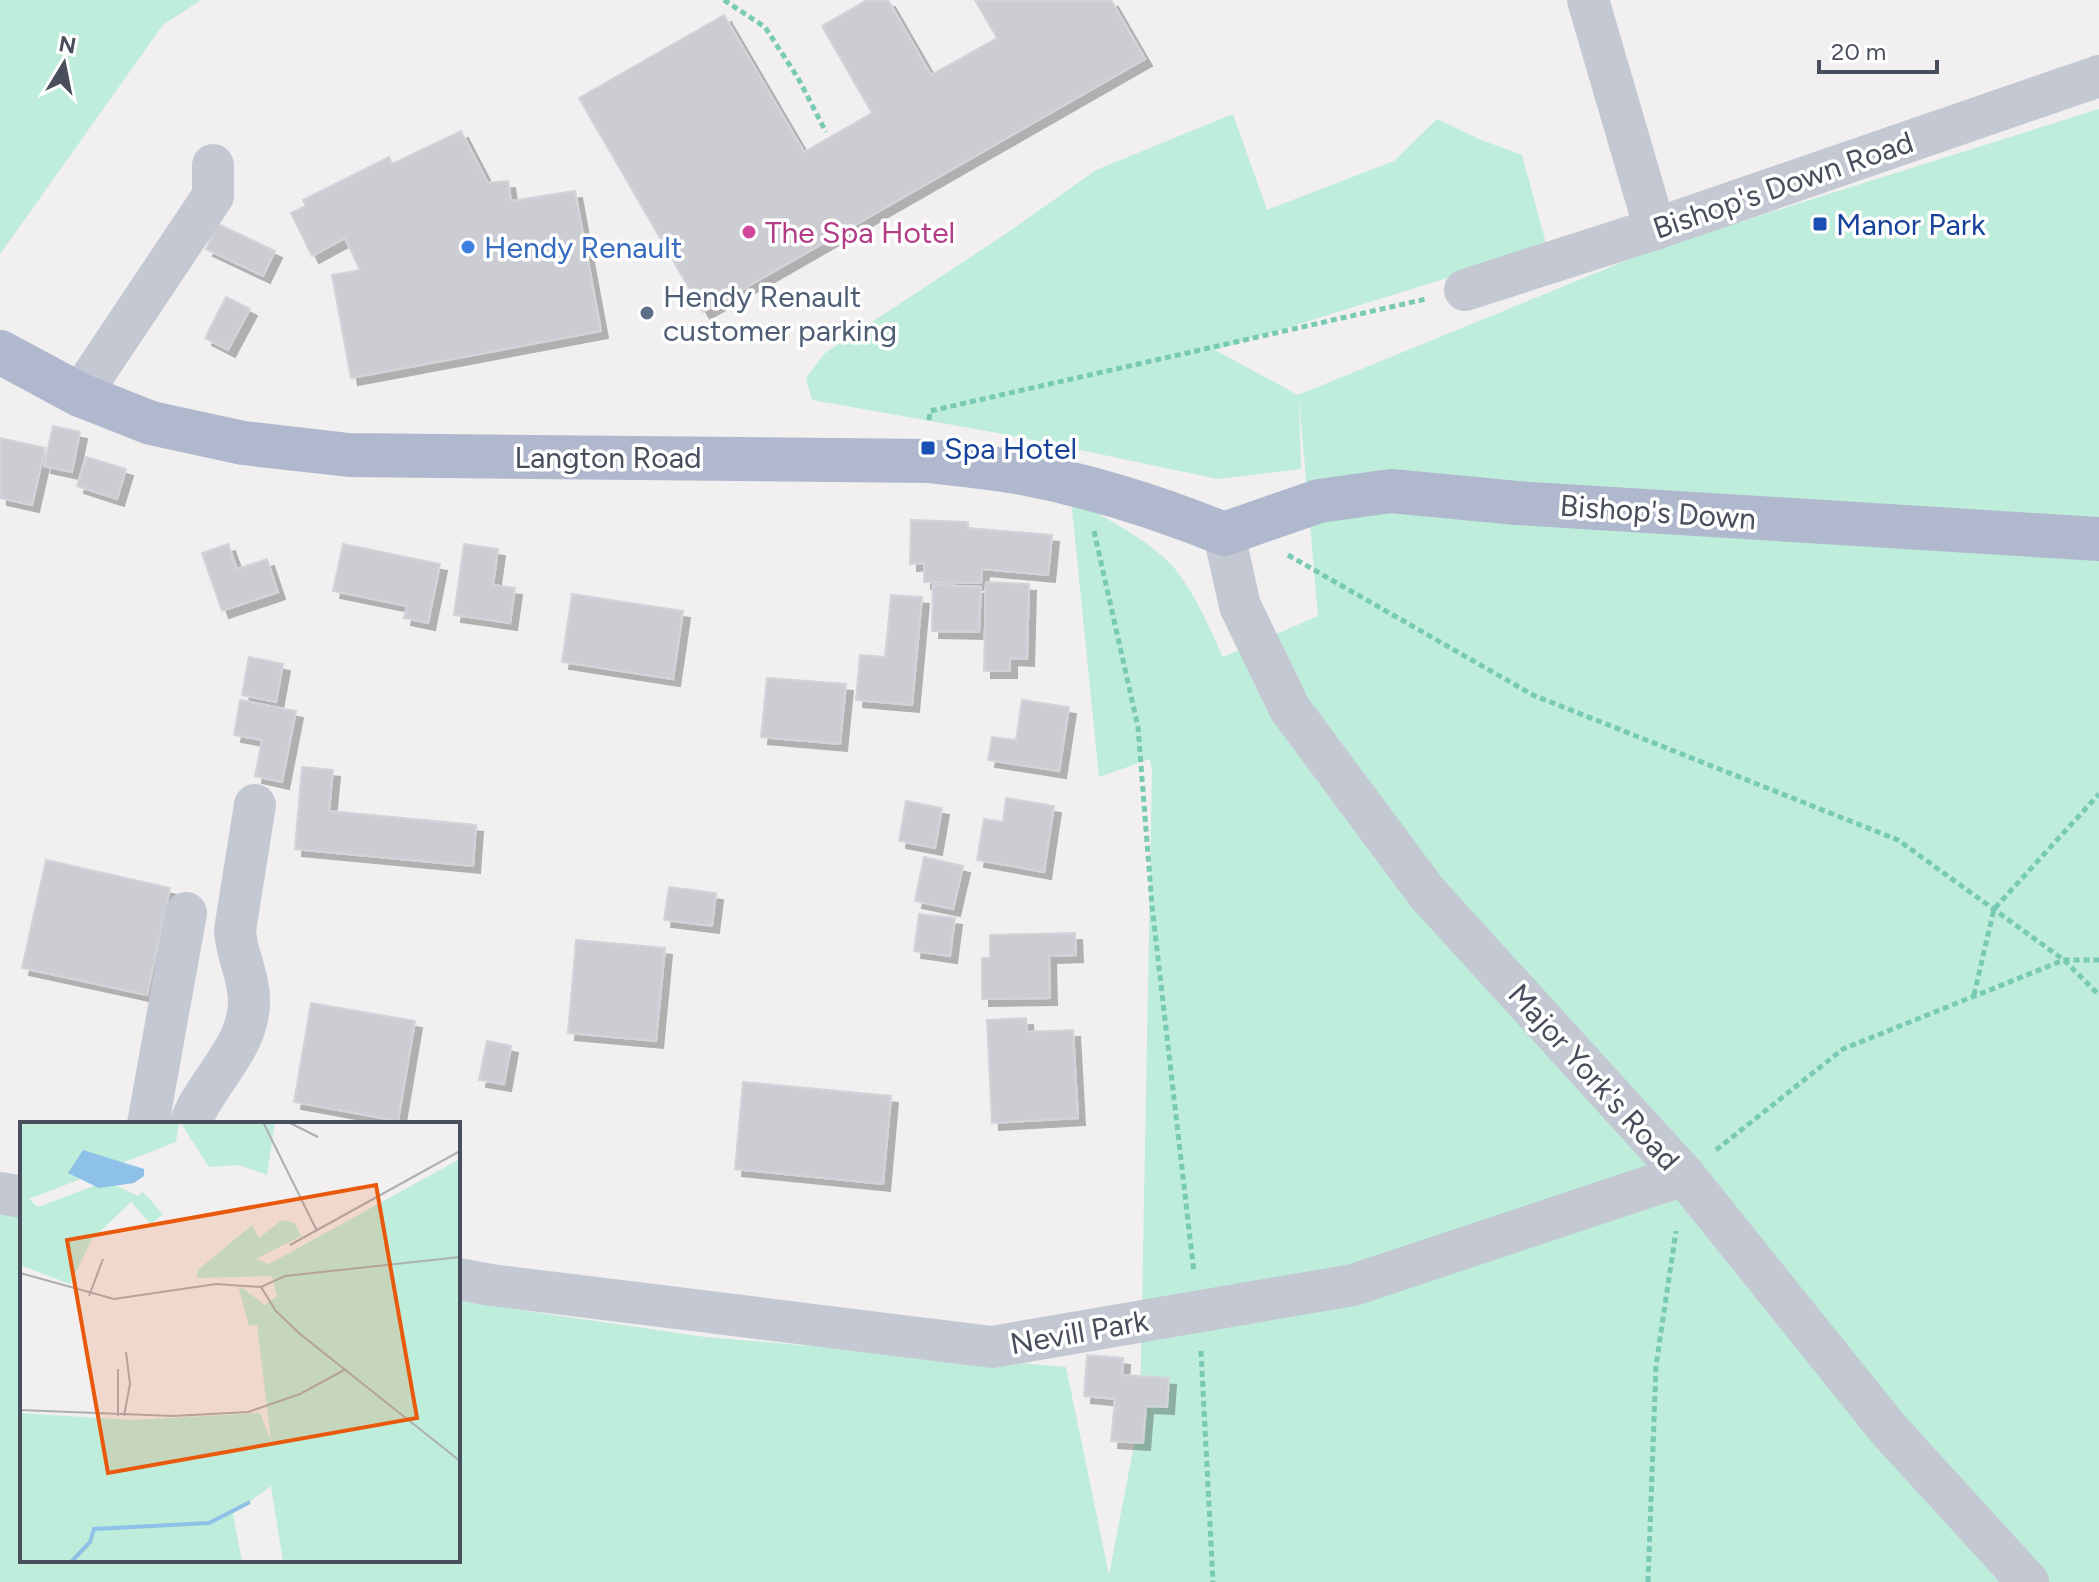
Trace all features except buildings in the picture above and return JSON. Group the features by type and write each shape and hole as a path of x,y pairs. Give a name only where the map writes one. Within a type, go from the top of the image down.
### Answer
{"main road":[{"name":"Langton Road","path":"0,352 80,395 151,423 243,443 349,455 929,461 1020,472 1083,487 1166,510 1224,534"},
{"name":"Bishop's Down","path":"1224,534 1319,501 1391,491 1517,503 2099,539"}],"street":[{"path":"1588,0 1655,229"},
{"name":"Bishop's Down Road","path":"1465,290 1655,229 2099,76"},
{"path":"80,395 213,196 213,165"},
{"name":"Major York's Road","path":"1224,534 1240,606 1290,709 1427,893 1684,1175 1889,1430 2028,1582"},
{"path":"191,1122 202,1097 228,1063 247,1020 248,987 236,949 235,930 255,805"},
{"path":"148,1122 186,913"},
{"name":"Nevill Park","path":"460,1279 992,1347 1353,1285 1684,1175"},
{"path":"0,1193 20,1197"}],"path":[{"path":"724,0 765,27 798,78 826,132"},
{"path":"929,461 930,411 1465,290"},
{"path":"1083,487 1138,727 1152,906 1199,1312 1213,1582"},
{"path":"1224,534 1264,541 1533,695 1898,840 2064,960 2099,995"},
{"path":"1974,996 1994,909 2099,794"},
{"path":"1648,1582 1656,1366 1684,1175 1843,1049 2064,960 2099,960"}],"green space":[{"path":"0,0 201,0 163,25 0,254"},
{"path":"2099,109 2099,1582 0,1582 0,1212 20,1217 20,1562 460,1562 460,1301 705,1337 1066,1367 1109,1575 1140,1414 1152,772 1150,759 1099,777 1071,499 1126,530 1154,549 1175,569 1202,612 1223,657 1318,616 1299,399 1301,469 1218,479 1009,435 812,400 806,378 825,353 1007,233 1096,170 1233,114 1267,210 1394,161 1437,119 1522,155 1547,247 1215,350 1298,395 1657,248"}],"place":[{"name":"Manor Park","path":"1820,224"},
{"name":"The Spa Hotel","path":"749,232"},
{"name":"Hendy Renault","path":"468,247"},
{"name":"Hendy Renault customer parking","path":"647,313"},
{"name":"Spa Hotel","path":"928,448"}]}
